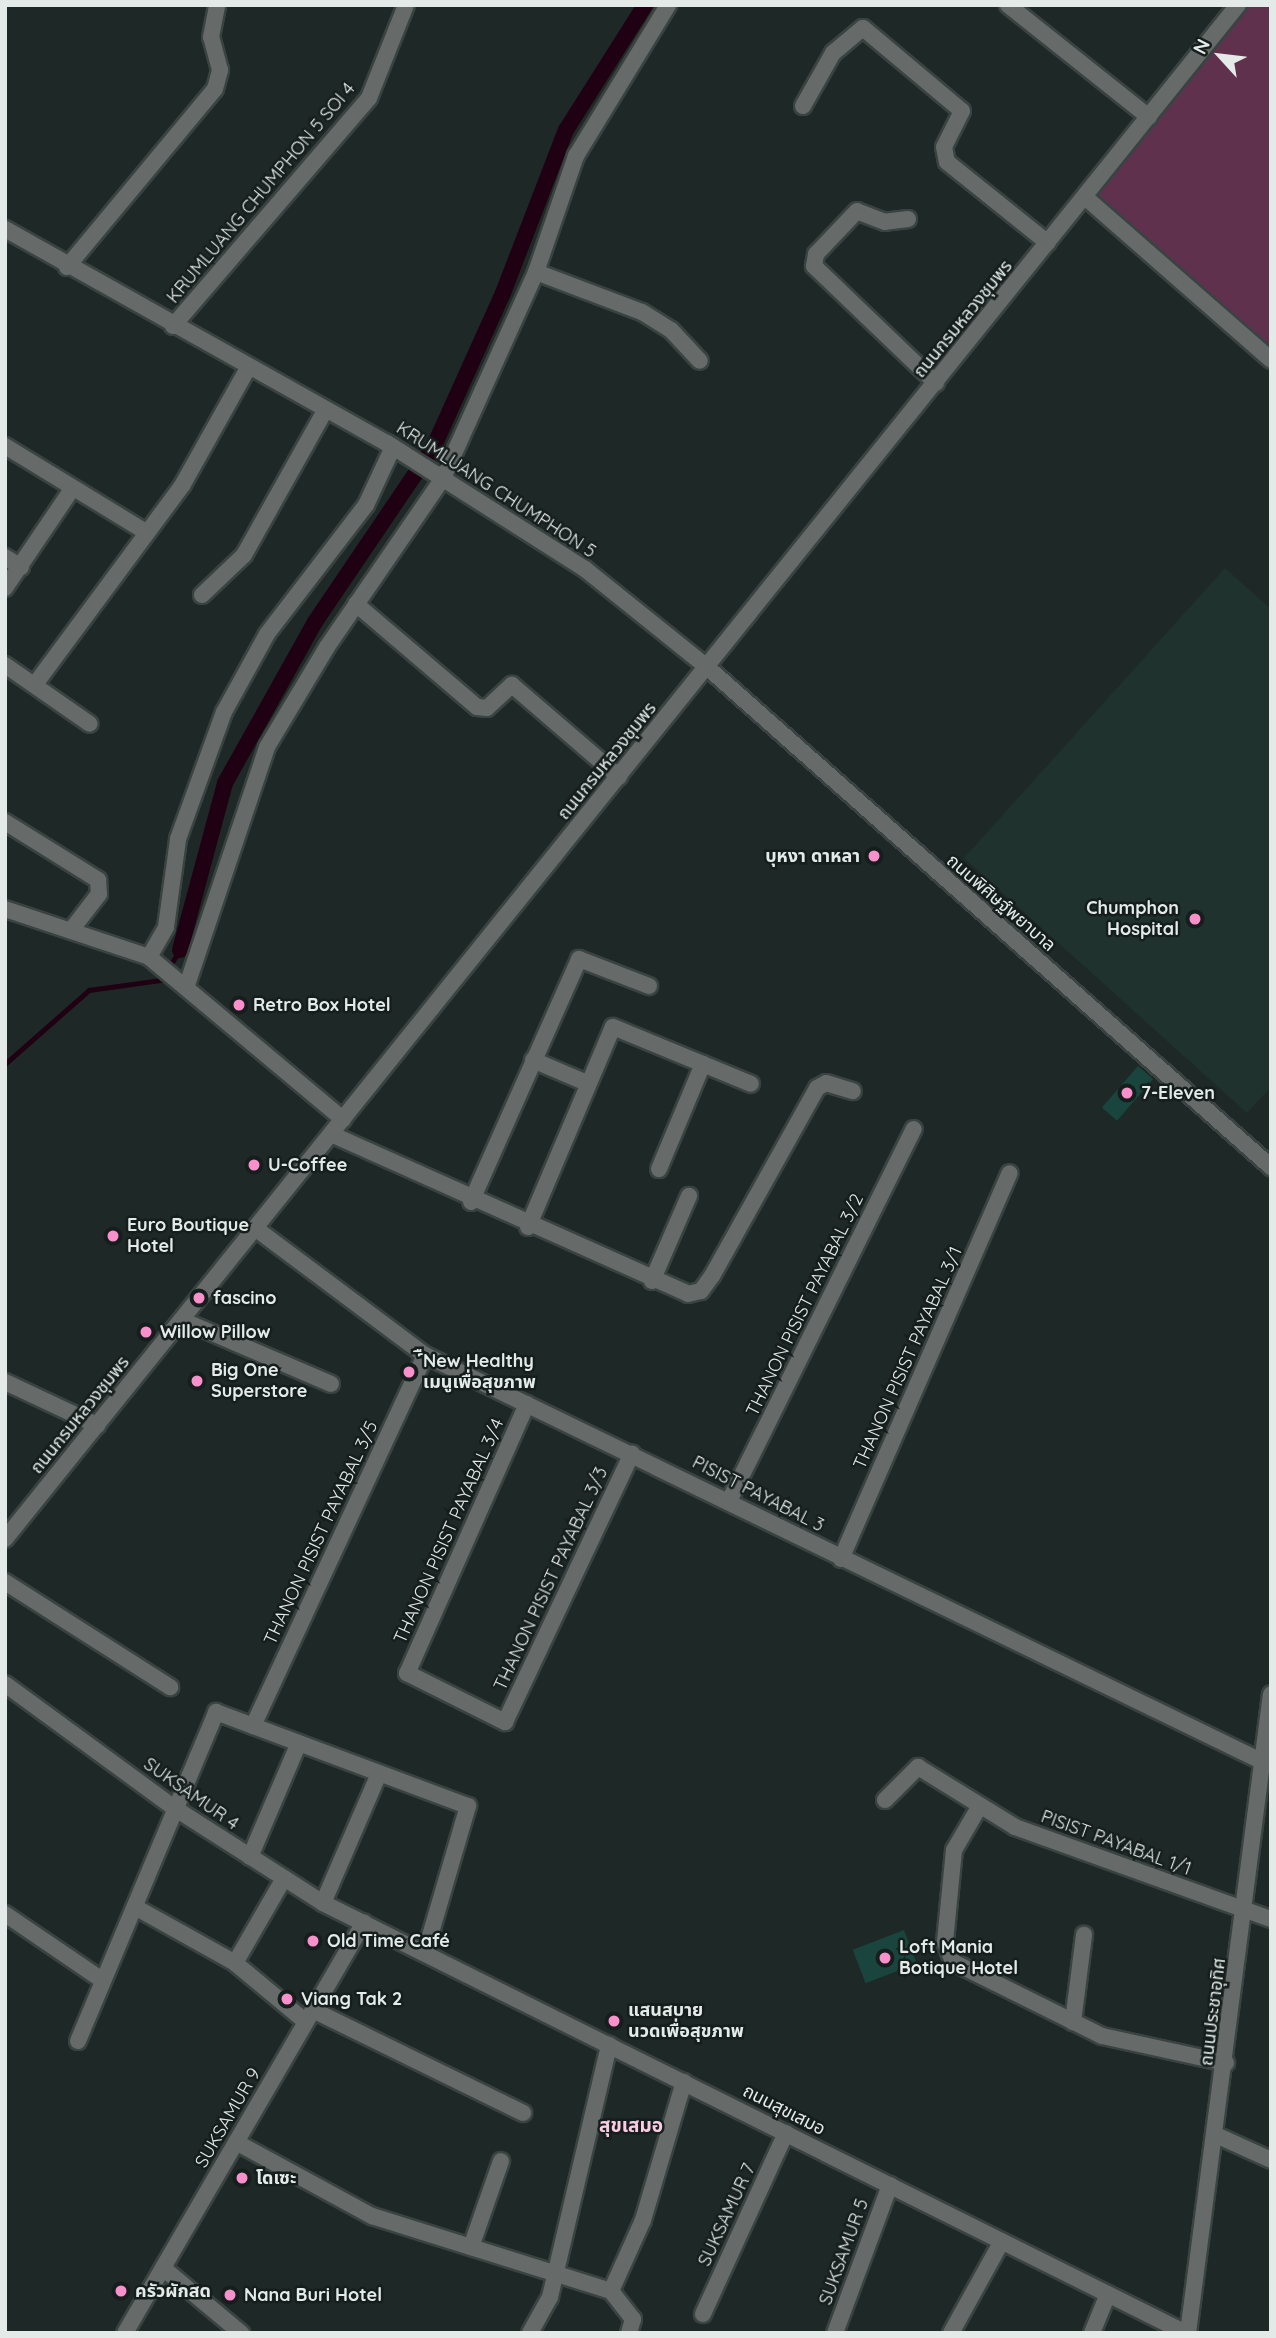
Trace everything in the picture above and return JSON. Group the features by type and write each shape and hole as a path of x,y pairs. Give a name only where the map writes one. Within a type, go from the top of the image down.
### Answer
{"street":[{"path":"67,267 215,89 220,70 211,37 217,5"},
{"name":"KRUMLUANG CHUMPHON 5 SOI 4","path":"173,326 369,98 406,5"},
{"path":"184,983 267,747 356,604 441,477 536,272 576,156 668,5"},
{"path":"1008,5 1149,117"},
{"name":"ถนนกรมหลวงชุมพร","path":"5,1539 1085,197 1230,8"},
{"path":"803,106 826,62 863,28 962,111 944,147 947,162 1048,243"},
{"path":"1085,197 1271,360"},
{"path":"908,219 885,222 857,211 816,254 814,266 936,383"},
{"name":"KRUMLUANG CHUMPHON 5","path":"5,229 67,267 395,448 585,569 706,667"},
{"path":"536,272 642,312 671,330 700,361"},
{"path":"36,683 183,484 248,368"},
{"path":"202,595 244,555 326,409"},
{"path":"5,446 146,532"},
{"path":"152,959 166,927 178,839 224,712 267,634 366,505 395,448"},
{"path":"5,588 72,489"},
{"path":"5,557 21,567"},
{"path":"356,604 477,707 487,708 512,685 619,777"},
{"path":"5,665 36,683 90,724"},
{"name":"ถนนพิศิษฐ์พยาบาล","path":"706,667 1271,1167"},
{"path":"5,822 98,880 99,894 72,929"},
{"path":"5,909 72,929 152,959 184,983 343,1119"},
{"path":"471,1202 579,959 649,986"},
{"path":"528,1227 612,1027 751,1084"},
{"path":"533,1060 587,1083"},
{"path":"659,1169 703,1063"},
{"path":"331,1135 471,1202 688,1294 701,1291 817,1088 826,1083 853,1091"},
{"name":"THANON PISIST PAYABAL 3/2","path":"730,1499 914,1129"},
{"name":"THANON PISIST PAYABAL 3/1","path":"841,1559 1010,1173"},
{"path":"652,1281 689,1196"},
{"name":"PISIST PAYABAL 3","path":"255,1228 425,1355 730,1499 841,1559 1263,1762"},
{"path":"182,1320 331,1384"},
{"name":"THANON PISIST PAYABAL 3/5","path":"253,1726 425,1355"},
{"path":"5,1381 97,1425"},
{"name":"THANON PISIST PAYABAL 3/4","path":"505,1722 407,1673 527,1404"},
{"name":"THANON PISIST PAYABAL 3/3","path":"505,1722 632,1453"},
{"path":"5,1582 170,1687"},
{"name":"SUKSAMUR 4","path":"5,1684 176,1809 323,1903 364,1922"},
{"name":"ถนนประชาอุทิศ","path":"1187,2333 1226,2063 1271,1695"},
{"path":"78,2041 99,1978 135,1907 216,1712 378,1776 468,1805 425,1953"},
{"path":"250,1857 298,1745"},
{"name":"PISIST PAYABAL 1/1","path":"885,1800 918,1767 978,1809 1127,1869 1244,1907 1271,1919"},
{"path":"323,1903 378,1776"},
{"path":"978,1809 954,1850 945,1942 953,1962 1101,2036 1226,2063"},
{"path":"235,1962 284,1878"},
{"path":"135,1907 235,1962 309,2016 523,2113"},
{"path":"5,1914 99,1978"},
{"name":"ถนนสุขเสมอ","path":"364,1922 1187,2333"},
{"name":"SUKSAMUR 9","path":"125,2333 364,1922"},
{"path":"1073,2022 1084,1935"},
{"path":"530,2333 556,2273 609,2045"},
{"path":"611,2291 643,2220 684,2082"},
{"name":"SUKSAMUR 7","path":"703,2314 786,2133"},
{"path":"1216,2134 1271,2160"},
{"path":"236,2142 372,2216 611,2291 633,2319 629,2333"},
{"path":"471,2247 501,2161"},
{"name":"SUKSAMUR 5","path":"835,2333 890,2185"},
{"path":"951,2333 1002,2241"},
{"path":"163,2268 241,2333"},
{"path":"1092,2333 1108,2294"}],"shaded area":[{"path":"1238,5 1271,5 1271,360 1085,197"},
{"path":"1225,568 1271,609 1271,1087 1247,1113 964,858"}],"building":[{"name":"7-Eleven","path":"1138,1066 1153,1079 1117,1121 1102,1108"},
{"name":"Loft Mania Botique Hotel","path":"904,1930 917,1964 866,1983 853,1950"}],"waterway":[{"path":"180,950 225,783 315,622 434,446 503,293 566,130 645,5"},
{"path":"5,1064 89,990 161,980 180,950"}],"place":[{"name":"บุหงา ดาหลา","path":"874,856"},
{"name":"Chumphon Hospital","path":"1195,919"},
{"name":"Retro Box Hotel","path":"239,1005"},
{"name":"7-Eleven","path":"1127,1093"},
{"name":"U-Coffee","path":"254,1165"},
{"name":"Euro Boutique Hotel","path":"113,1236"},
{"name":"fascino","path":"199,1298"},
{"name":"Willow Pillow","path":"146,1332"},
{"name":"์ืNew Healthy เมนูเพื่อสุขภาพ","path":"409,1372"},
{"name":"Big One Superstore","path":"197,1381"},
{"name":"Old Time Café","path":"313,1941"},
{"name":"Loft Mania Botique Hotel","path":"885,1958"},
{"name":"Viang Tak 2","path":"287,1999"},
{"name":"แสนสบาย นวดเพื่อสุขภาพ","path":"614,2021"},
{"name":"โดเซะ","path":"242,2178"},
{"name":"ครัวผักสด","path":"121,2291"},
{"name":"Nana Buri Hotel","path":"230,2295"}],"district":[{"name":"สุขเสมอ","path":"631,2126"}]}
